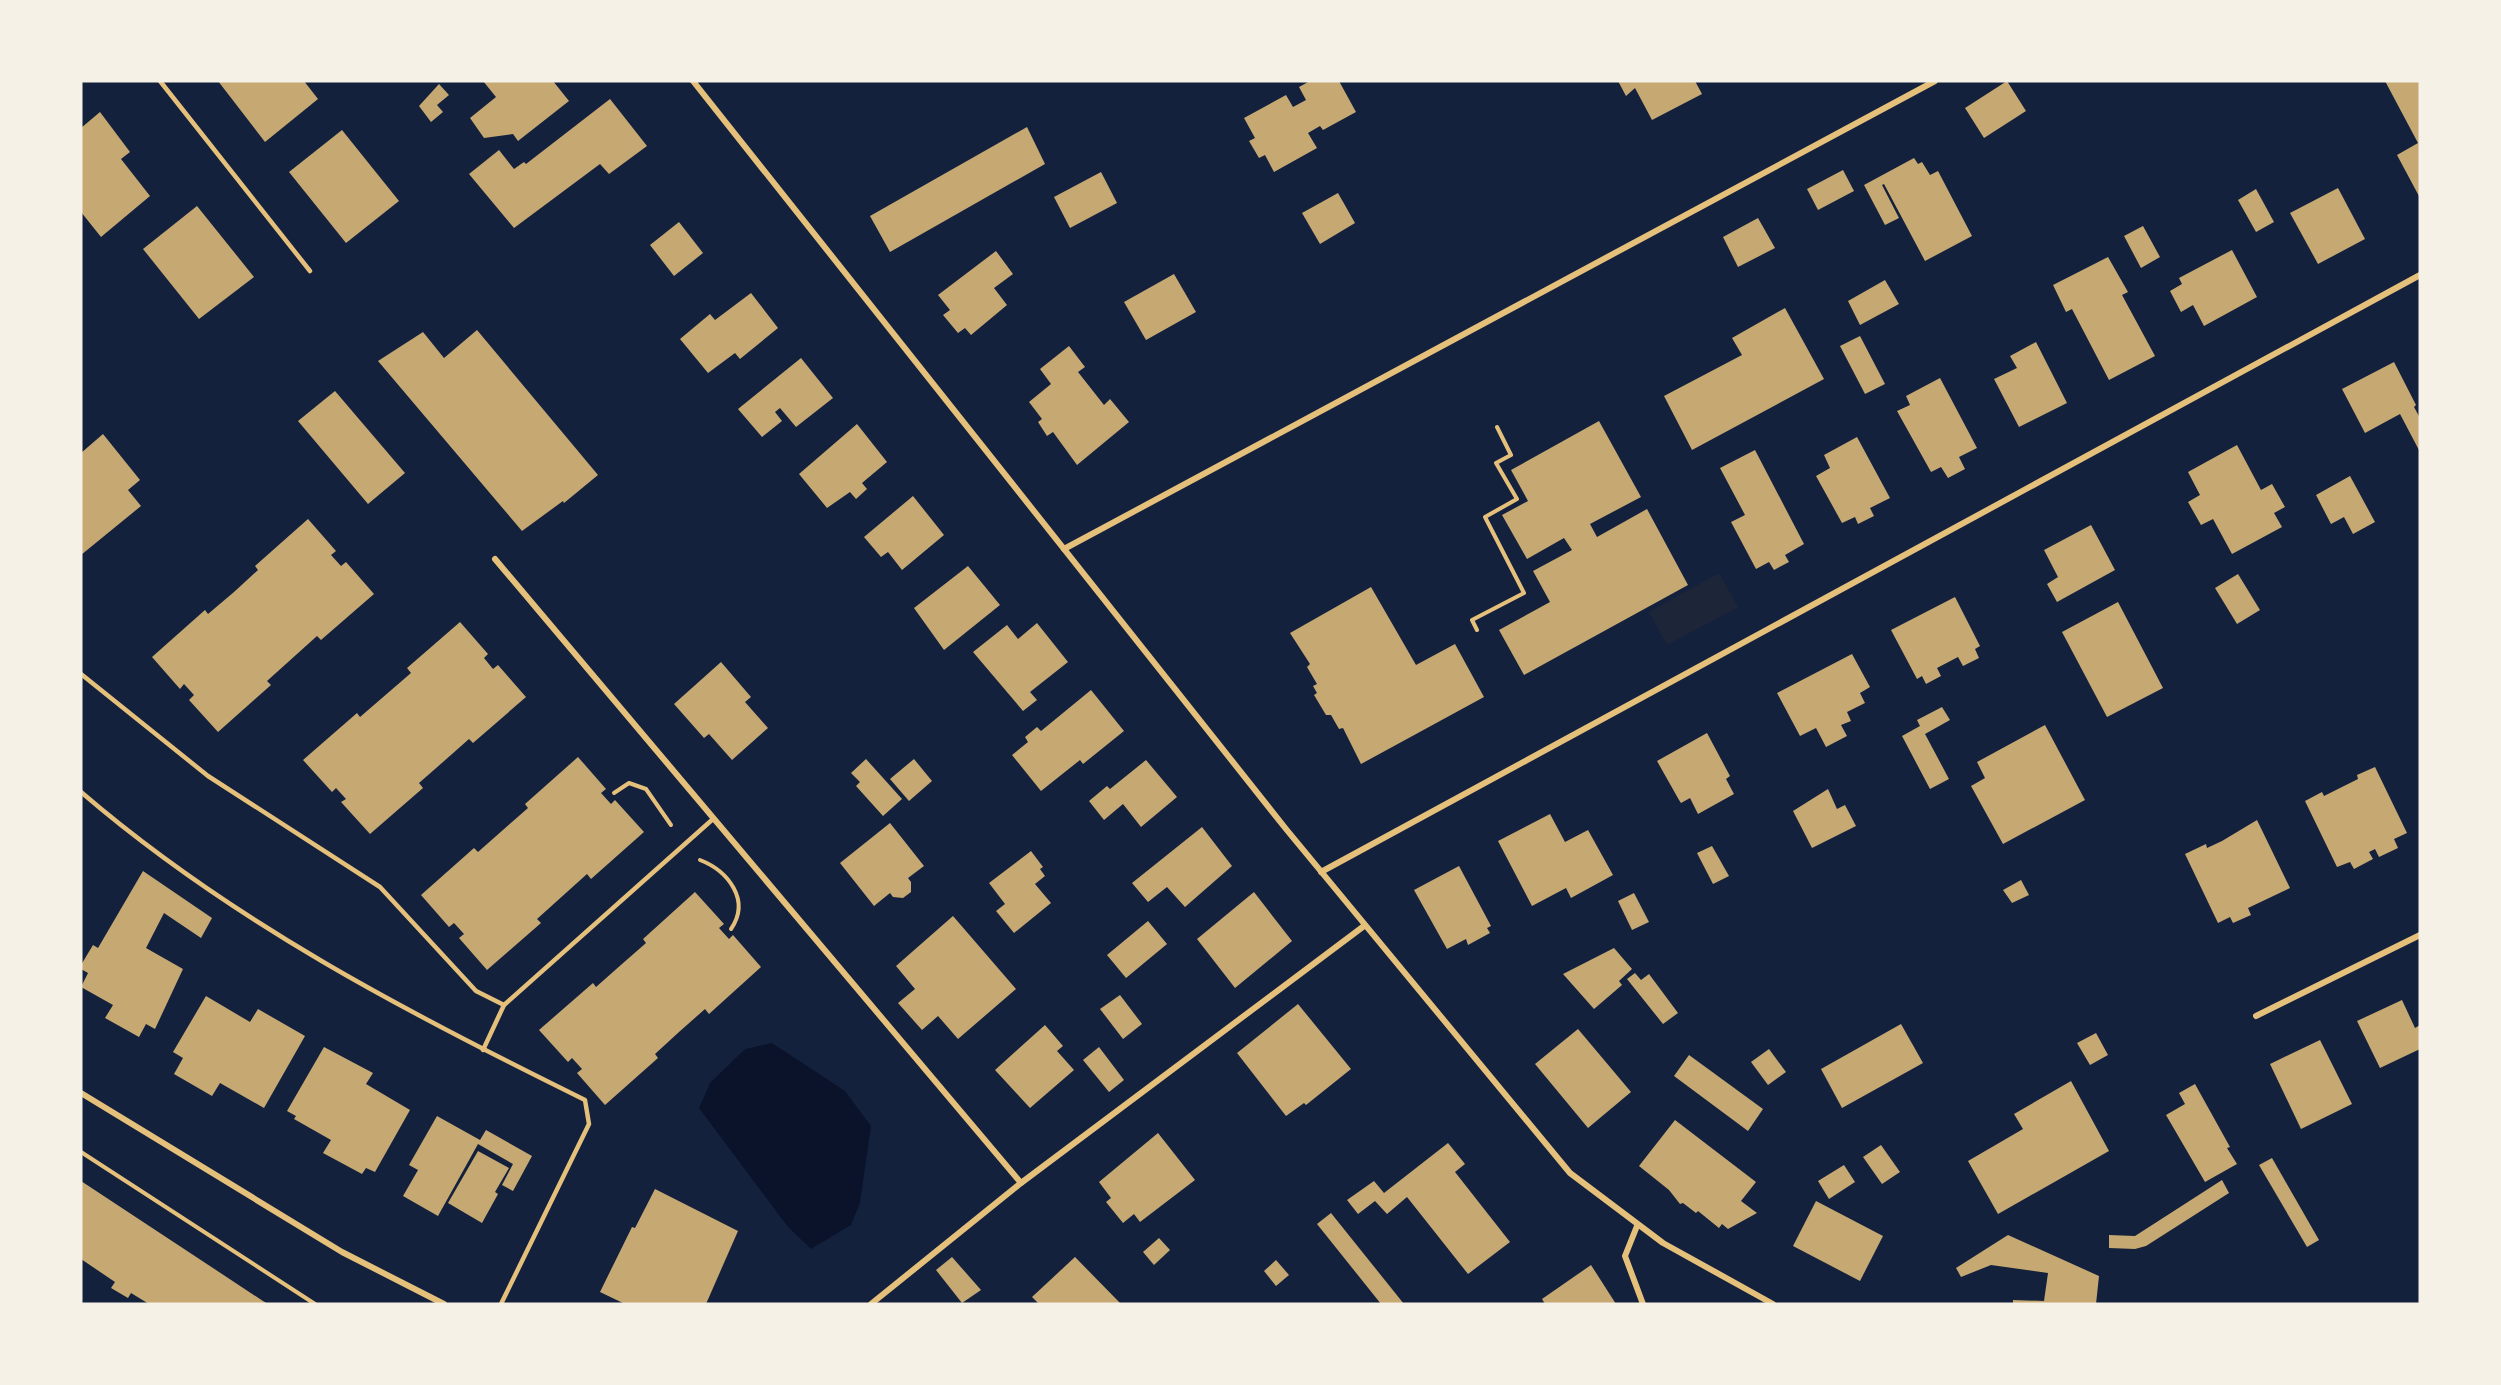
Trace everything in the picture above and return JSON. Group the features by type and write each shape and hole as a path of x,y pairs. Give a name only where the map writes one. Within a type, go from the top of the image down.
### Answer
{"street":[{"path":"693,81 1364,926 1570,1173 1637,1226 1773,1304"},
{"path":"1064,549 1935,81"},
{"path":"1321,872 2420,275"},
{"path":"495,560 1021,1183"},
{"path":"871,1304 1021,1183 1364,926"},
{"path":"2256,1016 2420,935"},
{"path":"81,1093 323,1240 444,1304"},
{"path":"1637,1226 1625,1256 1643,1304"}],"lane":[{"path":"160,81 310,271"},
{"path":"81,674 208,776 380,887 476,991 504,1005"},
{"path":"81,792 139,842 220,899 396,1005 585,1100 589,1124 501,1304"},
{"path":"483,1050 504,1005 712,819"}],"path":[{"path":"1477,630 1472,620 1524,593 1485,517 1516,499 1496,463 1511,455 1497,427"},
{"path":"81,1152 315,1304"}],"shaded area":[{"path":"1719,573 1738,607 1667,645 1649,612"},
{"path":"772,1043 845,1091 871,1126 860,1203 851,1225 811,1249 788,1227 699,1108 710,1083 745,1049"}],"building":[{"path":"218,81 304,81 318,99 265,142"},
{"path":"483,81 553,81 569,101 518,141 513,134 484,138 470,118 496,97"},
{"path":"1310,81 1339,81 1356,112 1323,130 1320,126 1308,133 1317,148 1274,172 1265,155 1259,158 1249,141 1255,138 1244,118 1286,95 1293,107 1306,100 1299,87"},
{"path":"1618,81 1695,81 1702,94 1652,120 1635,88 1626,96"},
{"path":"2007,81 2026,111 1984,138 1965,108"},
{"path":"2385,81 2420,81 2420,198 2397,155 2418,143"},
{"path":"439,84 449,95 437,105 443,112 431,122 419,106"},
{"path":"610,99 647,146 609,174 600,164 514,228 469,174 499,150 514,169 524,162 526,164"},
{"path":"100,112 130,152 121,159 150,196 101,237 81,212 81,128"},
{"path":"1027,127 1045,164 890,252 870,216"},
{"path":"342,130 399,201 346,243 289,172"},
{"path":"1914,158 1918,164 1922,162 1930,175 1938,171 1972,236 1925,261 1884,184 1882,185 1899,218 1885,225 1864,185"},
{"path":"1843,170 1854,191 1818,210 1807,189"},
{"path":"1101,172 1117,203 1070,228 1054,197"},
{"path":"2338,188 2365,239 2318,264 2290,213"},
{"path":"2256,189 2274,222 2256,232 2238,200"},
{"path":"1338,193 1355,223 1320,244 1302,213"},
{"path":"197,206 254,277 199,319 143,249"},
{"path":"1758,218 1775,248 1738,267 1723,237"},
{"path":"679,222 703,253 674,276 650,245"},
{"path":"2143,226 2160,257 2141,268 2124,236"},
{"path":"2232,250 2257,297 2204,326 2193,305 2181,312 2170,291 2182,284 2179,278"},
{"path":"996,251 1013,274 994,288 1007,305 971,335 965,328 958,333 943,315 950,310 938,295"},
{"path":"2108,257 2128,292 2122,295 2155,356 2109,380 2072,309 2066,312 2053,285"},
{"path":"1174,274 1196,312 1146,340 1124,302"},
{"path":"1885,280 1899,304 1860,325 1848,301"},
{"path":"751,293 778,328 740,359 735,353 708,373 680,339 710,314 715,320"},
{"path":"1785,308 1824,379 1692,450 1664,396 1742,355 1732,338"},
{"path":"477,330 598,475 564,503 563,501 522,531 378,361 423,332 444,358"},
{"path":"1860,336 1885,384 1865,394 1840,346"},
{"path":"2036,342 2067,403 2019,427 1994,379 2017,368 2010,356"},
{"path":"1069,346 1085,367 1078,372 1104,405 1110,399 1129,422 1077,465 1053,432 1047,436 1038,422 1042,419 1029,402 1051,384 1040,369"},
{"path":"801,358 833,398 796,427 780,408 775,412 782,421 762,437 738,409"},
{"path":"2394,362 2416,405 2414,407 2420,418 2420,452 2400,414 2365,433 2342,389"},
{"path":"1940,378 1977,448 1959,457 1965,469 1948,478 1941,467 1931,472 1897,411 1910,405 1906,396"},
{"path":"335,391 405,473 368,504 298,421"},
{"path":"1599,421 1641,497 1590,524 1597,537 1647,509 1688,585 1524,675 1499,630 1550,602 1533,571 1572,550 1564,538 1527,559 1502,515 1528,501 1511,470"},
{"path":"857,424 887,462 862,483 867,489 856,499 850,492 827,508 799,474"},
{"path":"103,434 140,480 128,490 141,506 81,555 81,453"},
{"path":"1857,437 1890,498 1870,508 1874,516 1858,524 1855,517 1842,523 1816,476 1830,468 1824,455"},
{"path":"2237,445 2261,490 2272,484 2285,507 2274,513 2282,527 2232,554 2213,519 2201,525 2188,502 2200,495 2188,472"},
{"path":"1755,450 1804,544 1785,555 1789,562 1774,570 1769,562 1756,569 1731,522 1745,515 1720,468"},
{"path":"2350,476 2375,522 2353,534 2344,517 2331,524 2316,495"},
{"path":"913,496 944,535 902,570 888,552 881,557 864,537"},
{"path":"308,519 336,551 331,555 341,566 346,562 374,594 321,640 317,636 267,681 271,685 218,732 189,700 194,695 184,684 180,689 152,657 205,610 208,614 234,592 258,570 255,566"},
{"path":"2091,525 2115,570 2057,602 2047,584 2058,577 2044,550"},
{"path":"968,566 1000,605 944,650 914,608"},
{"path":"2238,574 2260,610 2237,624 2215,588"},
{"path":"1371,587 1416,665 1455,644 1484,697 1361,764 1343,728 1339,729 1331,715 1326,715 1314,695 1317,693 1313,686 1317,684 1307,667 1310,664 1290,633"},
{"path":"1955,597 1980,646 1975,649 1979,658 1963,666 1958,657 1937,668 1941,676 1926,684 1922,676 1917,679 1891,630"},
{"path":"2118,602 2163,688 2107,717 2062,632"},
{"path":"460,622 488,654 484,658 493,669 498,665 526,697 473,743 469,739 419,783 423,788 370,834 341,802 346,799 336,788 332,792 303,760 357,713 360,717 411,673 407,668"},
{"path":"1037,623 1068,662 1030,692 1037,700 1023,711 973,652 1007,625 1018,639"},
{"path":"1852,654 1870,687 1860,693 1865,703 1847,712 1851,721 1841,725 1847,736 1826,747 1816,728 1800,736 1777,693"},
{"path":"721,662 751,697 745,702 768,728 732,760 709,734 704,738 674,704"},
{"path":"1091,690 1124,731 1083,764 1080,760 1041,791 1012,755 1028,742 1025,737 1037,727 1041,731"},
{"path":"1942,707 1950,720 1925,734 1949,779 1930,789 1902,736 1920,726 1917,720"},
{"path":"2045,725 2085,800 2003,844 1971,786 1985,778 1977,762"},
{"path":"1707,733 1730,776 1726,779 1734,794 1698,814 1690,798 1681,803 1657,761"},
{"path":"578,757 606,789 601,793 611,804 615,800 644,832 591,879 587,874 537,919 541,923 487,970 459,938 464,934 454,923 449,927 421,895 474,848 478,852 528,808 525,804"},
{"path":"866,759 902,799 883,816 856,786 860,782 851,773"},
{"path":"914,759 932,781 909,801 890,779"},
{"path":"1146,760 1177,797 1141,827 1123,804 1104,820 1089,801 1107,786 1110,789"},
{"path":"2375,767 2407,833 2394,839 2398,848 2379,857 2375,849 2369,852 2373,859 2354,869 2350,862 2337,867 2305,801 2322,792 2324,796 2358,779 2357,775"},
{"path":"1828,789 1837,809 1845,805 1856,826 1812,848 1793,811"},
{"path":"1550,814 1565,842 1588,830 1613,875 1571,898 1566,888 1532,906 1498,841"},
{"path":"2257,820 2290,888 2248,908 2251,915 2233,923 2230,917 2218,923 2185,854 2206,844 2207,848 2222,841"},
{"path":"890,823 924,866 908,878 911,882 911,892 903,898 893,897 890,893 874,906 840,863"},
{"path":"1202,827 1232,866 1185,907 1167,887 1148,902 1132,883"},
{"path":"1712,846 1729,876 1713,884 1697,853"},
{"path":"1031,851 1043,867 1040,869 1045,876 1035,884 1051,903 1014,933 996,911 1005,904 989,883"},
{"path":"1459,866 1491,926 1487,928 1490,933 1468,945 1466,939 1447,949 1414,890"},
{"path":"143,871 212,918 201,938 164,913 146,948 183,969 155,1029 146,1024 139,1037 105,1018 113,1005 81,987 88,973 81,969 81,965 93,945 98,948"},
{"path":"2021,880 2029,895 2012,903 2003,890"},
{"path":"695,892 724,924 719,928 729,939 733,935 761,967 709,1014 705,1009 655,1054 658,1058 605,1105 577,1073 582,1069 572,1058 568,1062 539,1030 593,983 596,987 646,943 643,939"},
{"path":"1254,892 1292,941 1235,988 1197,939"},
{"path":"1634,893 1649,922 1632,930 1618,901"},
{"path":"953,916 1016,989 958,1039 938,1016 922,1030 898,1003 915,989 896,966"},
{"path":"1148,921 1167,944 1126,978 1107,955"},
{"path":"1614,948 1632,969 1619,981 1622,985 1594,1009 1563,974"},
{"path":"1635,973 1641,980 1649,974 1678,1013 1663,1024 1627,979"},
{"path":"1120,995 1142,1024 1123,1039 1100,1009"},
{"path":"206,996 250,1022 258,1009 305,1036 264,1108 220,1083 212,1096 174,1074 183,1058 173,1052"},
{"path":"2402,1000 2415,1028 2420,1025 2420,1049 2380,1068 2357,1021"},
{"path":"1298,1004 1351,1069 1306,1105 1304,1103 1286,1116 1237,1053"},
{"path":"1901,1024 1923,1063 1842,1108 1821,1069"},
{"path":"1045,1025 1063,1046 1057,1051 1074,1070 1030,1108 995,1070"},
{"path":"1578,1029 1631,1092 1588,1128 1535,1064"},
{"path":"2096,1033 2108,1055 2090,1065 2077,1043"},
{"path":"2320,1040 2352,1104 2301,1129 2270,1064"},
{"path":"324,1047 373,1073 366,1084 410,1110 375,1172 366,1168 362,1174 323,1153 331,1140 294,1119 296,1116 287,1111"},
{"path":"1099,1047 1124,1080 1109,1092 1083,1060"},
{"path":"1769,1049 1786,1072 1768,1085 1751,1062"},
{"path":"1689,1055 1763,1109 1748,1131 1674,1076"},
{"path":"2071,1081 2109,1151 1998,1214 1968,1161 2023,1129 2014,1114"},
{"path":"2195,1084 2237,1164 2205,1182 2166,1115 2185,1104 2179,1093"},
{"path":"437,1116 480,1140 486,1130 532,1156 513,1191 502,1185 513,1164 478,1144 438,1216 403,1196 418,1170 409,1165"},
{"path":"1675,1120 1756,1182 1741,1201 1757,1213 1728,1229 1722,1224 1719,1228 1698,1211 1696,1213 1683,1203 1680,1204 1669,1190 1639,1166"},
{"path":"1158,1133 1195,1180 1140,1222 1134,1214 1123,1223 1106,1202 1111,1198 1099,1182"},
{"path":"1448,1143 1465,1164 1455,1172 1510,1242 1468,1274 1407,1197 1387,1214 1375,1201 1358,1214 1347,1200 1374,1181 1384,1193"},
{"path":"1881,1145 1900,1172 1882,1184 1863,1157"},
{"path":"478,1151 509,1168 495,1192 498,1194 482,1223 448,1203"},
{"path":"2272,1158 2319,1240 2307,1247 2259,1165"},
{"path":"1844,1165 1855,1182 1829,1199 1818,1181"},
{"path":"2222,1180 2229,1193 2146,1246 2135,1249 2109,1248 2109,1235 2135,1236"},
{"path":"81,1181 268,1304 149,1304 131,1293 128,1298 111,1288 115,1282 81,1259"},
{"path":"655,1189 738,1231 706,1304 625,1304 600,1292 632,1227 635,1228"},
{"path":"1816,1201 1883,1236 1860,1281 1793,1246"},
{"path":"1331,1213 1404,1304 1381,1304 1317,1224"},
{"path":"2008,1235 2099,1276 2096,1304 2013,1304 2013,1300 2044,1301 2048,1273 1991,1265 1961,1277 1956,1268"},
{"path":"1159,1238 1170,1250 1154,1265 1143,1252"},
{"path":"952,1257 981,1290 962,1303 936,1270"},
{"path":"1075,1257 1121,1304 1039,1304 1032,1297"},
{"path":"1276,1260 1289,1275 1276,1286 1264,1271"},
{"path":"1591,1265 1616,1304 1545,1304 1542,1299"}]}
